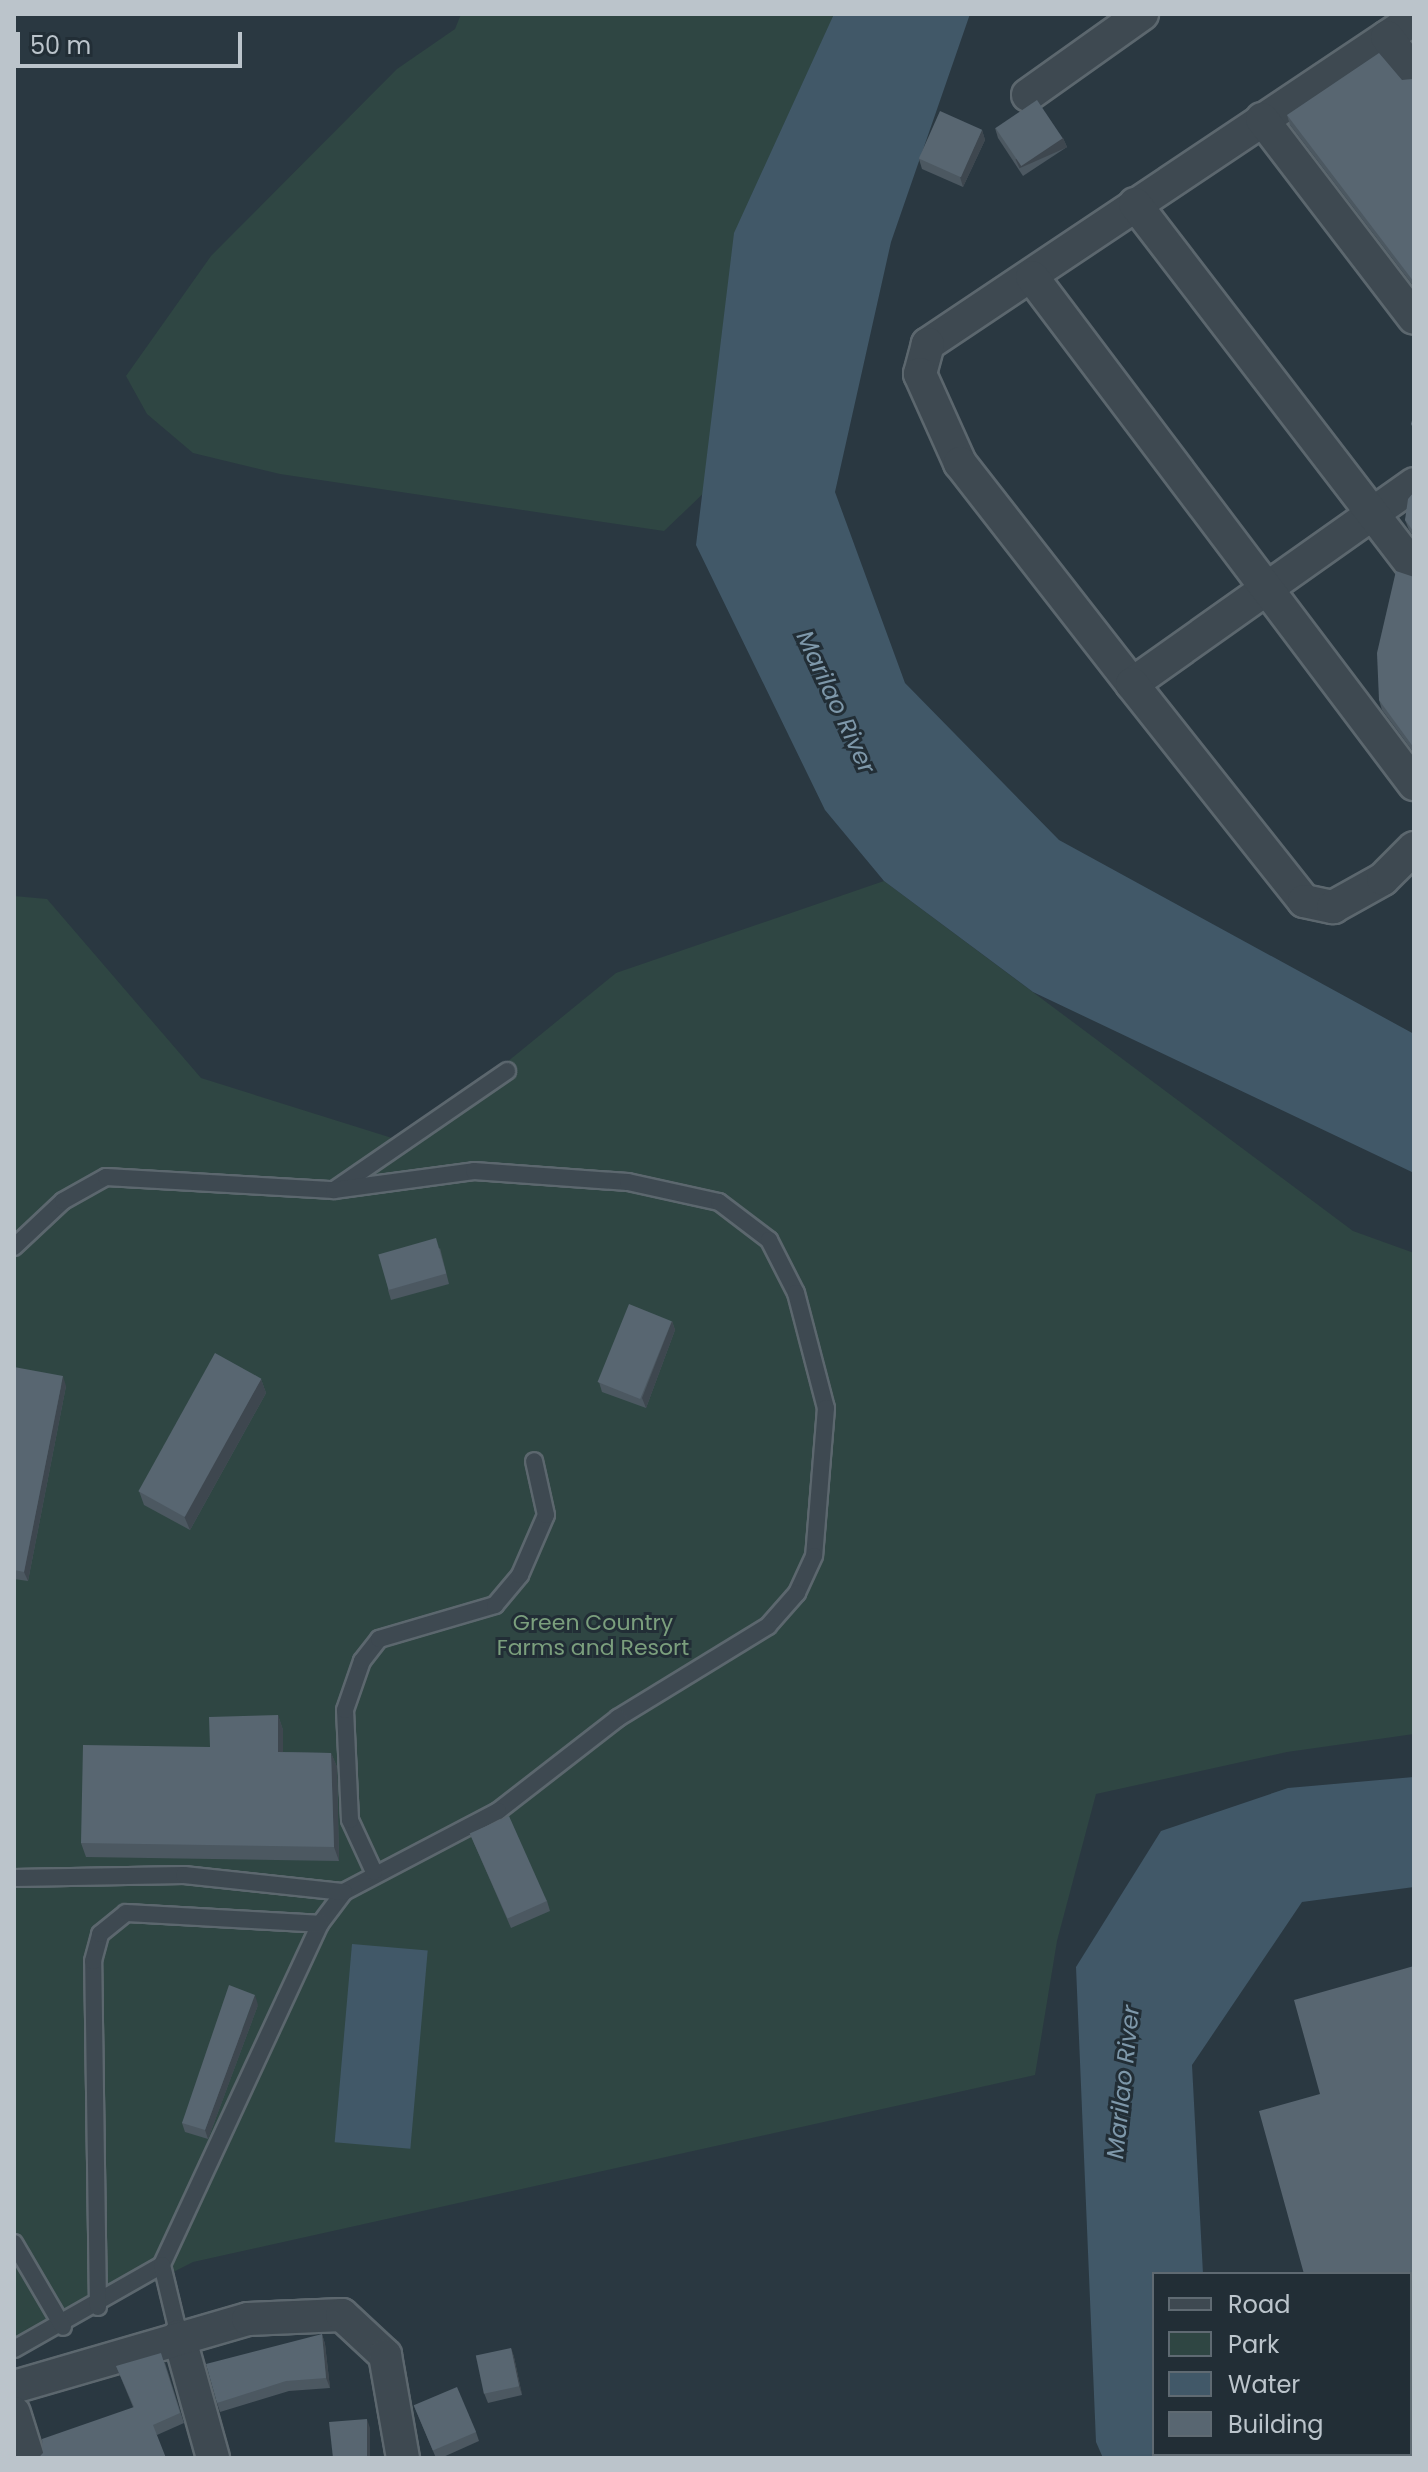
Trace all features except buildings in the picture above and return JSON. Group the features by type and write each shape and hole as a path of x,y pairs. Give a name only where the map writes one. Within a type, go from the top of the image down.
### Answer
{"street":[{"path":"1028,95 1142,14"},
{"path":"1414,19 928,344 920,374 960,463 1304,901 1333,907 1383,879 1414,848"},
{"path":"1387,37 1414,73"},
{"path":"1262,119 1414,318"},
{"path":"1135,204 1371,516 1414,568"},
{"path":"1032,277 1262,588 1414,784"},
{"path":"1132,684 1262,588 1414,484"},
{"path":"14,2387 179,2336 285,2312 342,2315 385,2355 403,2458"},
{"path":"179,2336 213,2458"},
{"path":"14,2413 28,2458"}],"lane":[{"path":"334,1190 507,1071"},
{"path":"14,1247 63,1201 106,1177 334,1190 474,1171 628,1182 719,1202 769,1240 782,1267 826,1408 814,1556 797,1593 768,1626 618,1718 498,1811 374,1872 344,1892 320,1924 162,2265 63,2327 14,2349"},
{"path":"374,1872 350,1820 345,1710 362,1661 379,1639 495,1605 520,1575 546,1515 534,1461"},
{"path":"14,1878 184,1875 344,1892"},
{"path":"98,2307 93,1961 100,1934 126,1913 320,1924"},
{"path":"14,2243 63,2327"},
{"path":"162,2265 179,2336"}],"green space":[{"path":"461,14 844,14 730,468 664,531 280,474 193,453 147,414 126,376 211,256 397,69 455,29"},
{"name":"Green Country Farms and Resort","path":"884,881 1353,1231 1414,1253 1414,1734 1287,1752 1096,1794 1057,1941 1035,2075 193,2262 14,2353 14,896 47,899 201,1078 408,1143 616,973"}],"water":[{"name":"Marilao River","path":"834,14 970,14 891,242 835,492 905,683 1059,840 1414,1034 1414,1173 1033,992 884,881 825,810 696,545 734,233"},
{"name":"Marilao River","path":"1414,1777 1414,1887 1302,1902 1192,2065 1203,2272 1152,2272 1152,2456 1237,2458 1103,2458 1096,2442 1076,1967 1161,1831 1288,1788"},
{"path":"352,1944 428,1951 410,2149 335,2142"}]}
